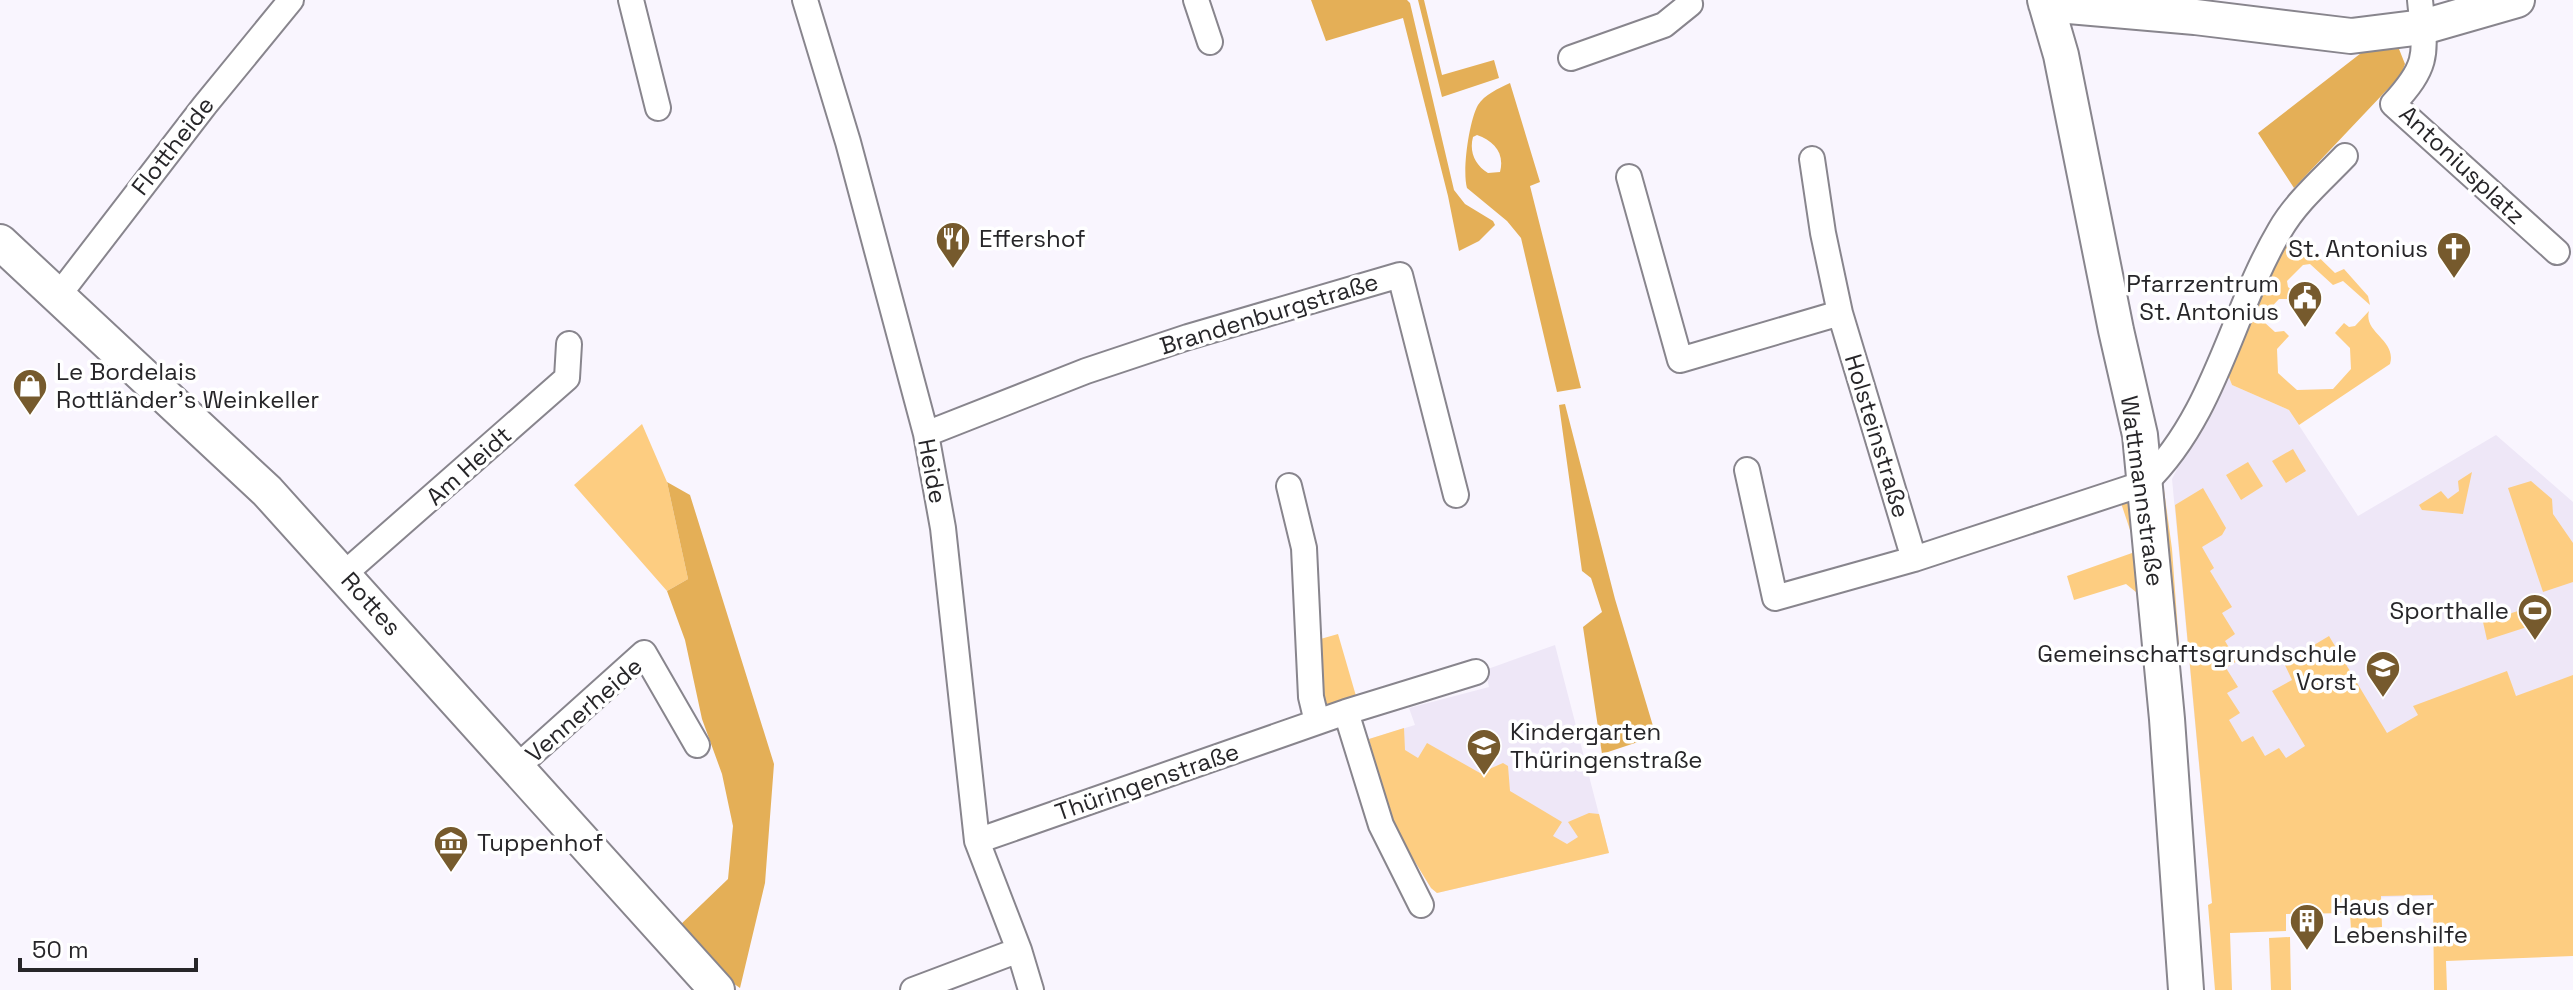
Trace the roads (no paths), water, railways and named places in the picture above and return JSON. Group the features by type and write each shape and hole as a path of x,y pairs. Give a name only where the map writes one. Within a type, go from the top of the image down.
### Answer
{"street":[{"name":"Flottheide","path":"58,296 205,105 291,0"},
{"path":"631,0 658,108"},
{"name":"Heide","path":"805,0 848,142 926,434 943,528 977,841 1031,990"},
{"path":"1196,0 1210,42"},
{"path":"1571,58 1664,25 1690,4 1689,0"},
{"path":"2045,2 2351,36 2380,34 2422,14 2517,0"},
{"name":"Wattmannstraße","path":"2045,2 2061,55 2140,435 2167,719 2186,990"},
{"name":"Antoniusplatz","path":"2422,14 2421,68 2414,81 2393,104 2557,252"},
{"path":"1747,470 1775,598 1914,559 2145,483 2167,462 2193,423 2281,227 2345,156"},
{"name":"Holsteinstraße","path":"1812,159 1823,233 1840,313 1914,559"},
{"path":"1629,177 1680,360 1840,313"},
{"name":"Rottes","path":"0,242 267,491 717,990"},
{"name":"Brandenburgstraße","path":"926,434 1086,371 1188,337 1400,275 1456,495"},
{"name":"Am Heidt","path":"344,574 567,378 569,344"},
{"path":"1289,486 1304,548 1311,697 1317,722"},
{"name":"Vennerheide","path":"517,767 644,653 697,745"},
{"name":"Thüringenstraße","path":"977,841 1346,712 1476,672"},
{"path":"1346,712 1381,825 1421,905"},
{"path":"913,990 1019,950"}],"place":[{"name":"Effershof","path":"953,270"},
{"name":"St. Antonius","path":"2454,280"},
{"name":"Pfarrzentrum St. Antonius","path":"2305,329"},
{"name":"Le Bordelais Rottländer's Weinkeller","path":"30,417"},
{"name":"Sporthalle","path":"2535,642"},
{"name":"Gemeinschaftsgrundschule Vorst","path":"2383,699"},
{"name":"Kindergarten Thüringenstraße","path":"1484,777"},
{"name":"Tuppenhof","path":"451,874"},
{"name":"Haus der Lebenshilfe","path":"2307,952"}]}
